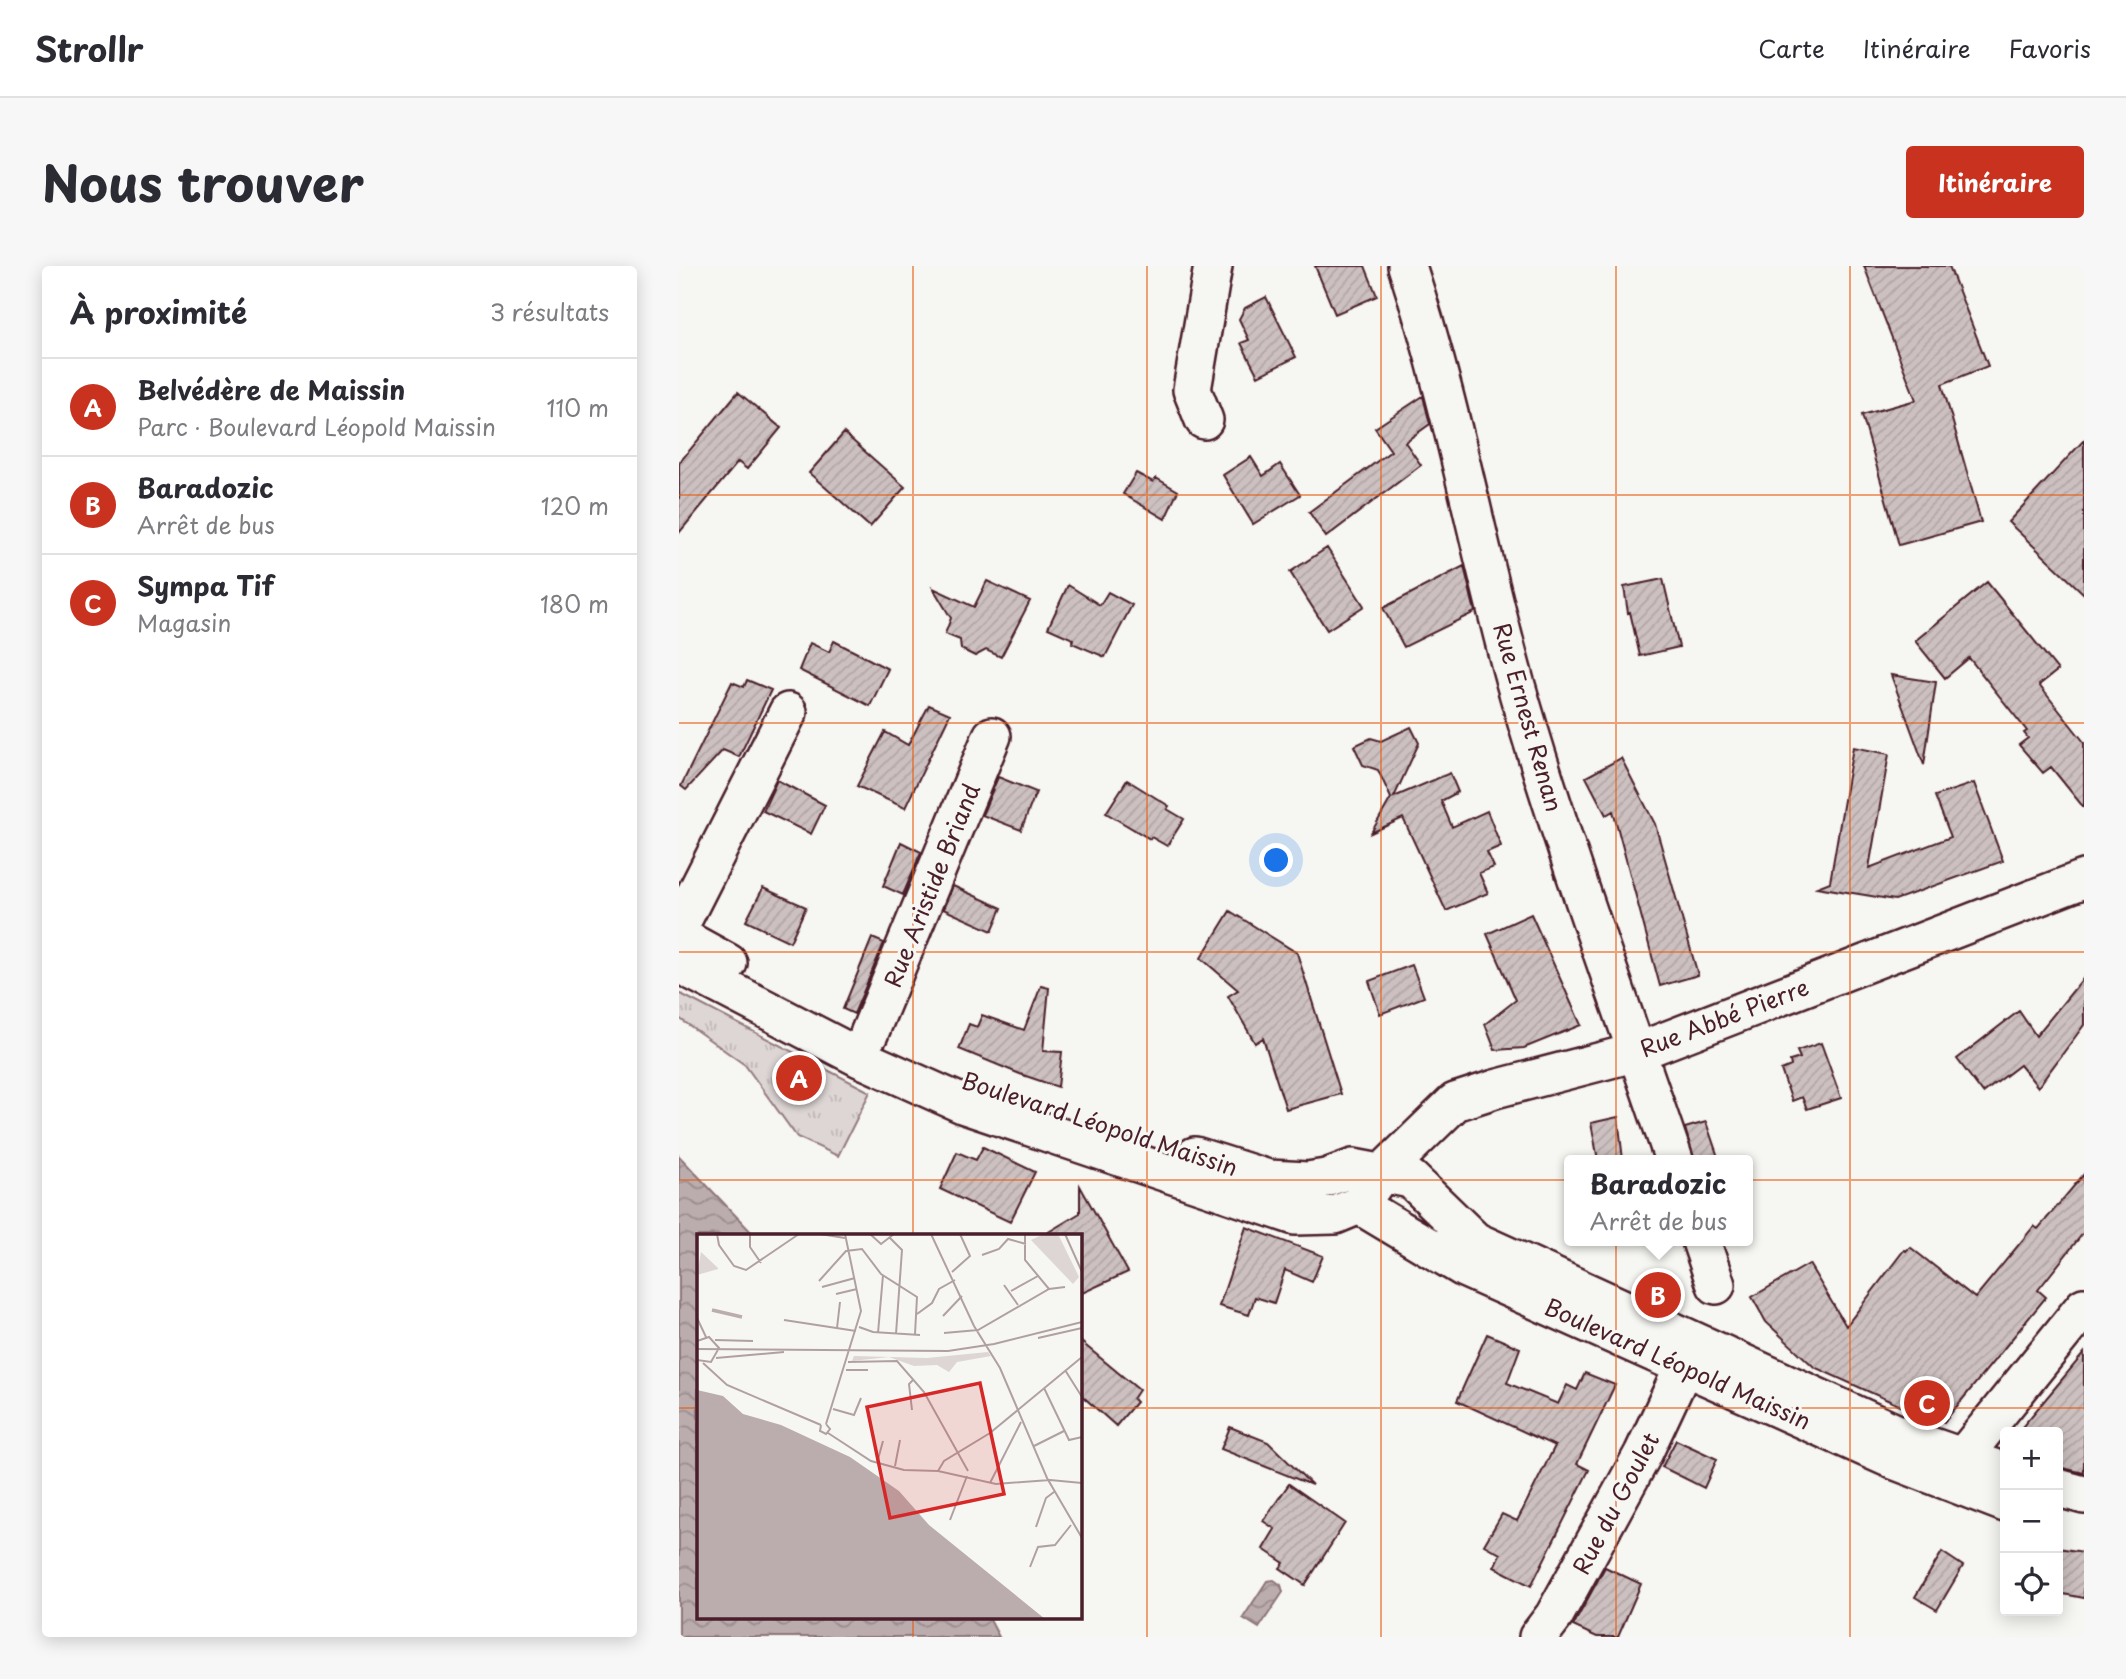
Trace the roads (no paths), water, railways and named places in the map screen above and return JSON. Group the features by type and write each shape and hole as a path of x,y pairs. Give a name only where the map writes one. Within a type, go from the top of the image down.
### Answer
{"street":[{"path":"1204,420 1192,390 1213,266"},
{"name":"Rue Ernest Renan","path":"1408,266 1458,445 1515,680 1569,856 1672,1155"},
{"path":"679,927 788,712"},
{"name":"Rue Aristide Briand","path":"869,1034 992,736"},
{"name":"Rue Abbé Pierre","path":"1381,1174 1455,1102 1637,1052 2084,879"},
{"name":"Boulevard Léopold Maissin","path":"679,936 760,981 973,1084 1268,1180 1308,1181 1326,1178 1353,1168 1411,1180 1475,1241 1690,1354"},
{"name":"Boulevard Léopold Maissin","path":"679,964 860,1058 965,1105 1295,1216 1335,1215 1359,1205 1464,1268 1907,1438 2000,1500"},
{"path":"1359,1205 1381,1174"},
{"path":"1703,1246 1716,1285"},
{"path":"1955,1470 2084,1307"},
{"name":"Rue du Goulet","path":"1538,1637 1554,1616 1643,1454 1690,1354"},
{"name":"Boulevard Léopold Maissin","path":"1955,1470 2000,1472"},
{"path":"2063,1489 2084,1495"},
{"path":"2063,1515 2084,1520"}],"water":[{"path":"679,1156 753,1234 697,1234 697,1620 990,1620 999,1637 679,1637"},
{"path":"1274,1580 1281,1585 1283,1592 1259,1628 1243,1618 1267,1581"}],"place":[{"name":"Belvédère de Maissin","path":"799,1078"},
{"name":"Baradozic","path":"1658,1295"},
{"name":"Sympa Tif","path":"1927,1403"}]}
